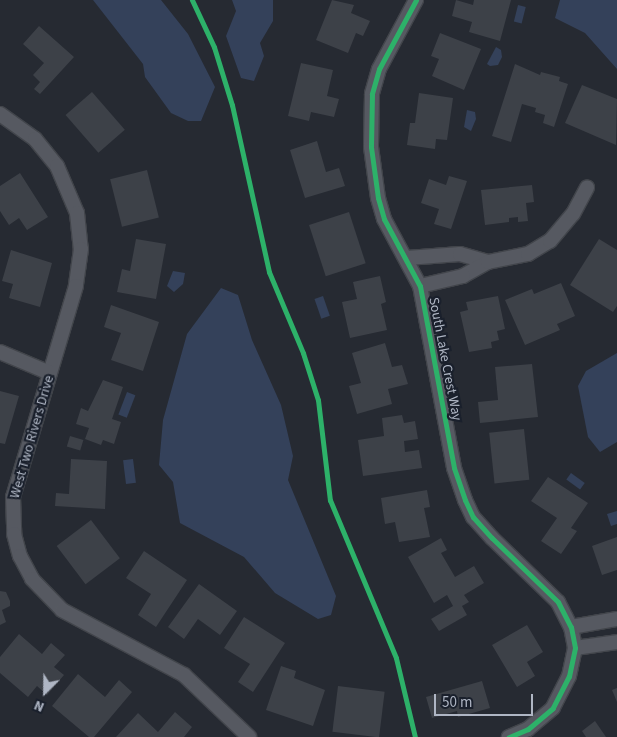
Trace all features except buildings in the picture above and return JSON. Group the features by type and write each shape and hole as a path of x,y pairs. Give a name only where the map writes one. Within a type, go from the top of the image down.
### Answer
{"street":[{"name":"South Lake Crest Way","path":"416,0 379,69 370,120 378,198 384,219 407,258 420,286 454,468 473,518 558,602 571,627"},
{"name":"West Two Rivers Drive","path":"0,114 46,151 66,182 77,213 80,265 14,497 14,534 32,578 62,610 184,675 249,737"},
{"path":"420,286 463,276 488,262 528,254 550,241 573,214 587,188"},
{"path":"407,258 460,254 488,262"},
{"path":"0,352 50,373"},
{"path":"509,737 528,729 552,708 569,676 575,648 571,627 617,619"},
{"path":"575,648 617,642"}],"water":[{"path":"93,0 161,0 188,34 215,87 201,121 188,121 171,113 145,77 143,64"},
{"path":"232,0 273,0 273,21 260,43 264,56 254,81 241,78 226,36 236,11"},
{"path":"560,0 617,0 617,69 585,33 555,18"},
{"path":"518,5 526,7 522,23 514,21"},
{"path":"496,47 501,50 502,57 498,65 490,66 487,64"},
{"path":"467,110 475,112 476,119 471,131 464,127"},
{"path":"173,271 185,273 183,284 174,292 167,286"},
{"path":"221,288 238,295 252,340 281,405 293,456 288,480 336,596 331,615 318,619 275,593 244,557 180,523 173,482 159,465 163,420 187,334"},
{"path":"323,296 330,316 321,319 314,299"},
{"path":"617,353 617,442 600,452 588,437 578,386 586,371"},
{"path":"127,392 135,395 127,418 118,414"},
{"path":"133,459 136,483 126,484 123,460"},
{"path":"571,473 585,483 580,489 566,479"},
{"path":"617,511 617,524 611,526 607,514"}],"cycle path":[{"path":"192,0 214,47 232,105 269,272 303,353 318,400 330,500 396,658 415,737"},
{"path":"416,0 379,69 372,94 371,147 378,198 384,219 420,286 454,468 465,500 473,517 492,538 558,602 571,627 575,648 569,676 553,708 528,729 509,737"}]}
